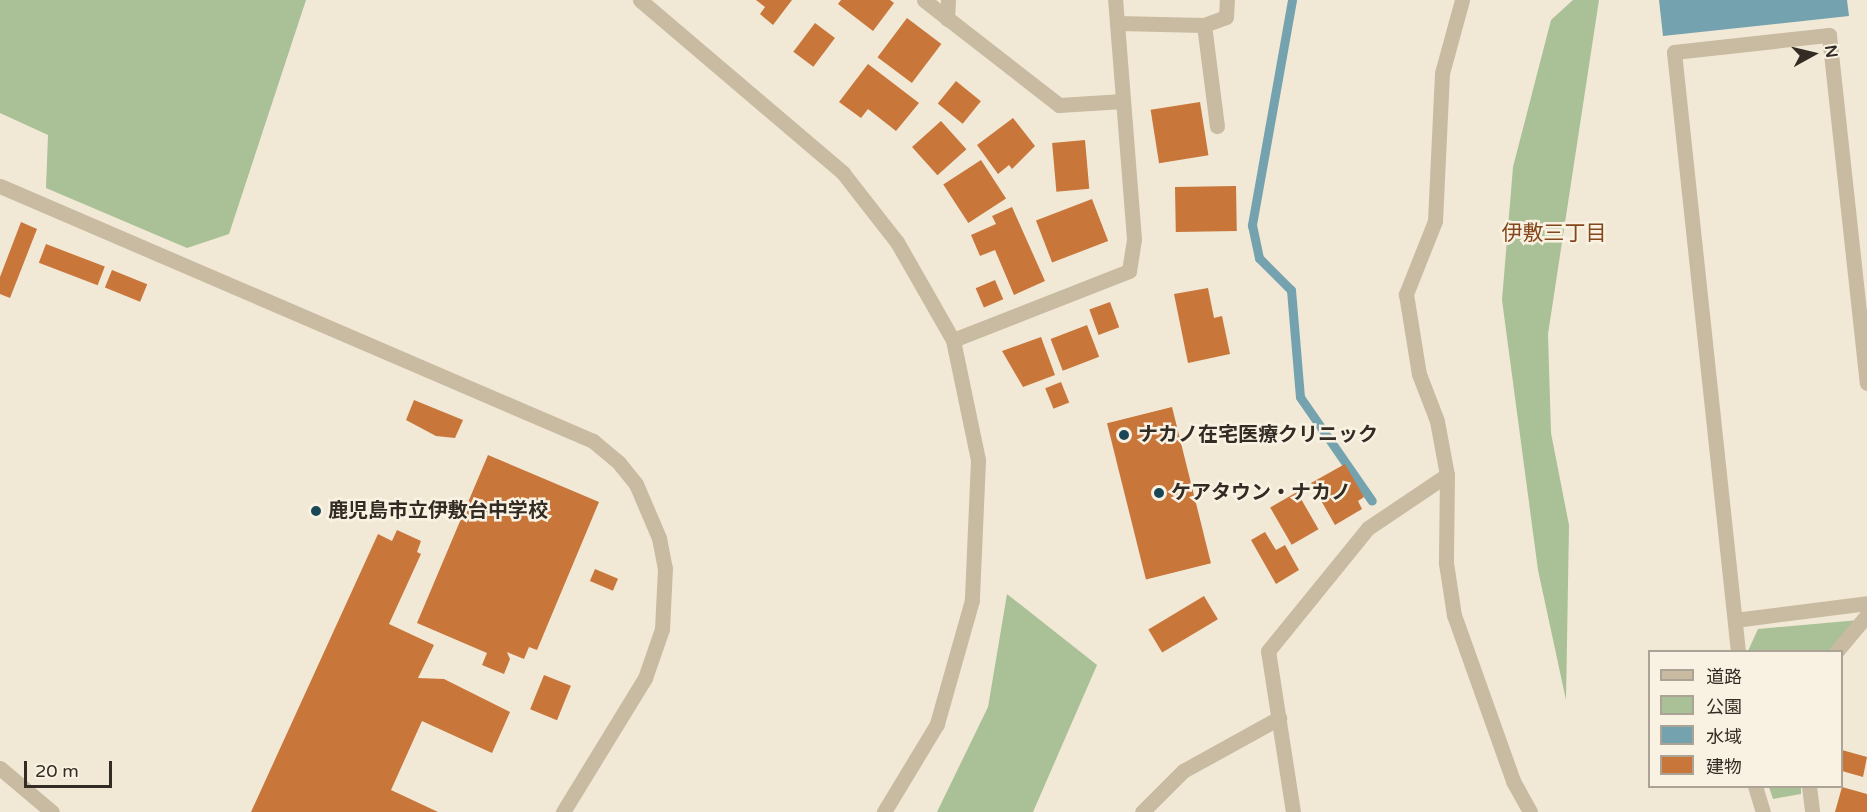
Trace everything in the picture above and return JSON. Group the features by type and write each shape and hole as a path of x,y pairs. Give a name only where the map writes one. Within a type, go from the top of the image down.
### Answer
{"street":[{"path":"640,0 843,173 897,242 953,340 978,460 972,600 938,724 884,812"},
{"path":"924,0 1059,105 1123,101"},
{"path":"947,19 948,0"},
{"path":"953,340 1129,271 1134,239 1115,0"},
{"path":"1117,23 1204,25 1226,17 1227,0"},
{"path":"1462,0 1442,73 1435,221 1406,294 1419,374 1437,421 1447,475 1446,563 1454,615 1513,781 1530,812"},
{"path":"1204,25 1217,126"},
{"path":"1738,650 1674,52 1829,35 1867,383"},
{"path":"0,186 593,441 620,463 636,484 659,538 665,568 662,629 645,678 563,812"},
{"path":"1293,812 1268,651 1339,570 1368,528 1447,475"},
{"path":"1735,620 1867,603"},
{"path":"1837,650 1867,615"},
{"path":"1142,812 1183,771 1279,718"},
{"path":"0,768 52,812"},
{"path":"1756,788 1763,812"},
{"path":"1809,788 1812,812"}],"green space":[{"path":"0,0 306,0 229,234 187,248 46,188 48,135 0,113"},
{"path":"1573,0 1599,0 1548,334 1551,433 1569,525 1566,700 1538,570 1502,300 1513,167 1551,20"},
{"path":"1007,594 1097,665 1033,812 937,812 988,707"},
{"path":"1859,620 1833,650 1748,650 1758,629"},
{"path":"1769,788 1801,788 1801,794 1773,799"}],"water":[{"path":"1659,0 1847,0 1849,16 1663,36"}],"building":[{"path":"756,0 792,0 773,25 760,14 765,7"},
{"path":"841,0 890,0 894,3 873,31 838,4"},
{"path":"907,18 941,44 912,83 878,57"},
{"path":"815,23 835,38 813,67 793,52"},
{"path":"868,64 919,103 896,131 868,109 861,118 839,102"},
{"path":"956,81 981,101 963,124 938,104"},
{"path":"1200,102 1208,155 1159,163 1151,110"},
{"path":"1013,118 1035,146 1012,169 1009,165 998,174 977,145"},
{"path":"941,121 966,149 937,175 912,147"},
{"path":"1085,140 1089,189 1056,192 1052,143"},
{"path":"981,160 1006,199 968,223 943,185"},
{"path":"1236,186 1237,231 1176,232 1175,187"},
{"path":"1092,199 1108,241 1052,263 1036,221"},
{"path":"1012,207 1045,281 1014,295 995,250 980,256 971,235 996,224 992,216"},
{"path":"21,222 37,229 10,298 0,294 0,277"},
{"path":"46,244 105,267 98,285 39,263"},
{"path":"112,270 147,284 140,302 105,288"},
{"path":"995,280 1003,299 984,308 976,288"},
{"path":"1208,288 1214,318 1222,316 1230,354 1188,363 1174,294"},
{"path":"1110,302 1119,327 1099,335 1089,310"},
{"path":"1087,325 1099,357 1063,371 1051,339"},
{"path":"1041,337 1055,375 1023,387 1002,351"},
{"path":"1061,382 1069,402 1053,409 1045,388"},
{"path":"414,400 463,420 455,438 436,436 406,420"},
{"name":"ケアタウン・ナカノ","path":"1172,407 1211,563 1146,579 1107,423"},
{"path":"488,455 599,502 537,650 529,647 524,659 507,652 510,659 504,674 482,665 487,653 417,623"},
{"path":"1345,464 1364,497 1358,501 1362,509 1335,525 1311,483"},
{"path":"1297,492 1318,529 1292,545 1270,508"},
{"path":"397,530 421,541 417,552 421,554 389,624 434,645 418,678 444,679 510,712 492,753 422,721 391,790 438,812 251,812 378,534 392,541"},
{"path":"1265,532 1276,550 1285,545 1299,570 1276,584 1251,540"},
{"path":"595,569 618,579 613,591 590,581"},
{"path":"1204,596 1218,619 1162,653 1148,629"},
{"path":"544,675 571,686 557,720 530,709"},
{"path":"1843,750 1867,757 1863,777 1843,771"},
{"path":"1843,787 1867,794 1867,812 1835,812"}],"waterway":[{"path":"1292,0 1252,225 1259,258 1291,290 1300,397 1372,501"}],"place":[{"name":"ナカノ在宅医療クリニック","path":"1124,435"},
{"name":"ケアタウン・ナカノ","path":"1159,493"},
{"name":"鹿児島市立伊敷台中学校","path":"316,511"}],"district":[{"name":"伊敷三丁目","path":"1554,234"}]}
